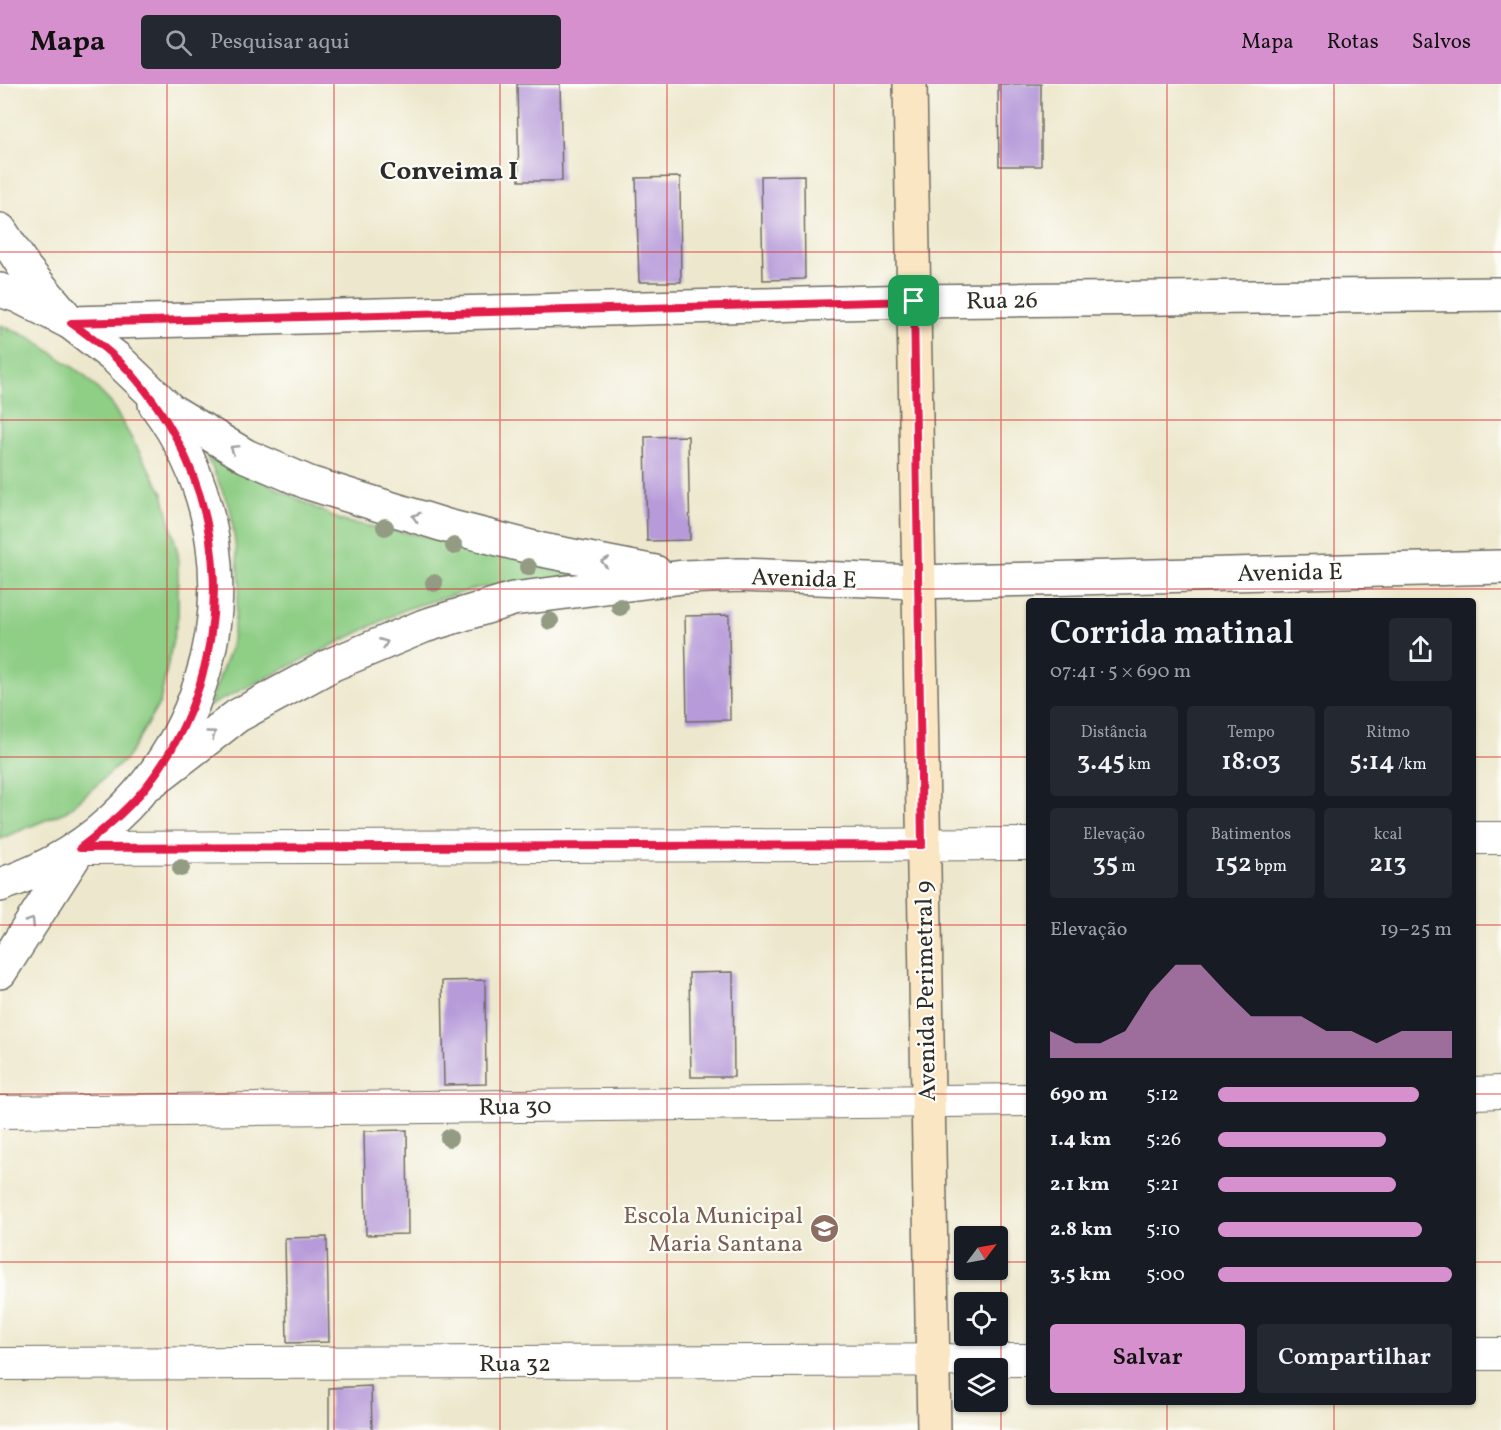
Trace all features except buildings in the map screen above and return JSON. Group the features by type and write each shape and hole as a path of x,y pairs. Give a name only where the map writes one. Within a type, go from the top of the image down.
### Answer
{"main road":[{"name":"Avenida Perimetral 9","path":"910,84 917,582 934,1430"}],"street":[{"path":"0,230 26,270 71,323"},
{"path":"0,291 18,296 71,323 94,340 170,410 246,456 309,483 447,526 543,550 683,578"},
{"name":"Rua 26","path":"71,323 914,301 1501,294"},
{"path":"136,379 169,422 194,472 209,524 216,579 213,633 201,686 180,737 150,783"},
{"name":"Avenida E","path":"683,578 741,575 917,582 1501,567"},
{"path":"0,885 29,876 80,848 113,821 150,783 237,716 333,664 424,627 513,599 683,578"},
{"path":"1476,838 1501,838"},
{"path":"80,848 1026,843"},
{"path":"0,972 80,848"},
{"path":"1476,1093 1501,1092"},
{"name":"Rua 30","path":"0,1112 1026,1100"},
{"path":"1476,1354 1501,1354"},
{"name":"Rua 32","path":"0,1364 1026,1360"}],"green space":[{"path":"0,325 31,338 84,375 111,403 163,493 178,554 178,616 160,702 128,757 67,811 0,839"},
{"path":"206,453 342,521 483,547 592,575 477,588 406,609 209,706 231,646 240,583 231,511"}],"place":[{"name":"Escola Municipal Maria Santana","path":"824,1229"}],"district":[{"name":"Conveima I","path":"449,170"}],"route":[{"path":"914,301 922,845 80,848 129,807 150,783 180,737 201,686 213,633 216,579 209,524 194,472 169,422 136,379 116,358 71,323 914,301"}]}
